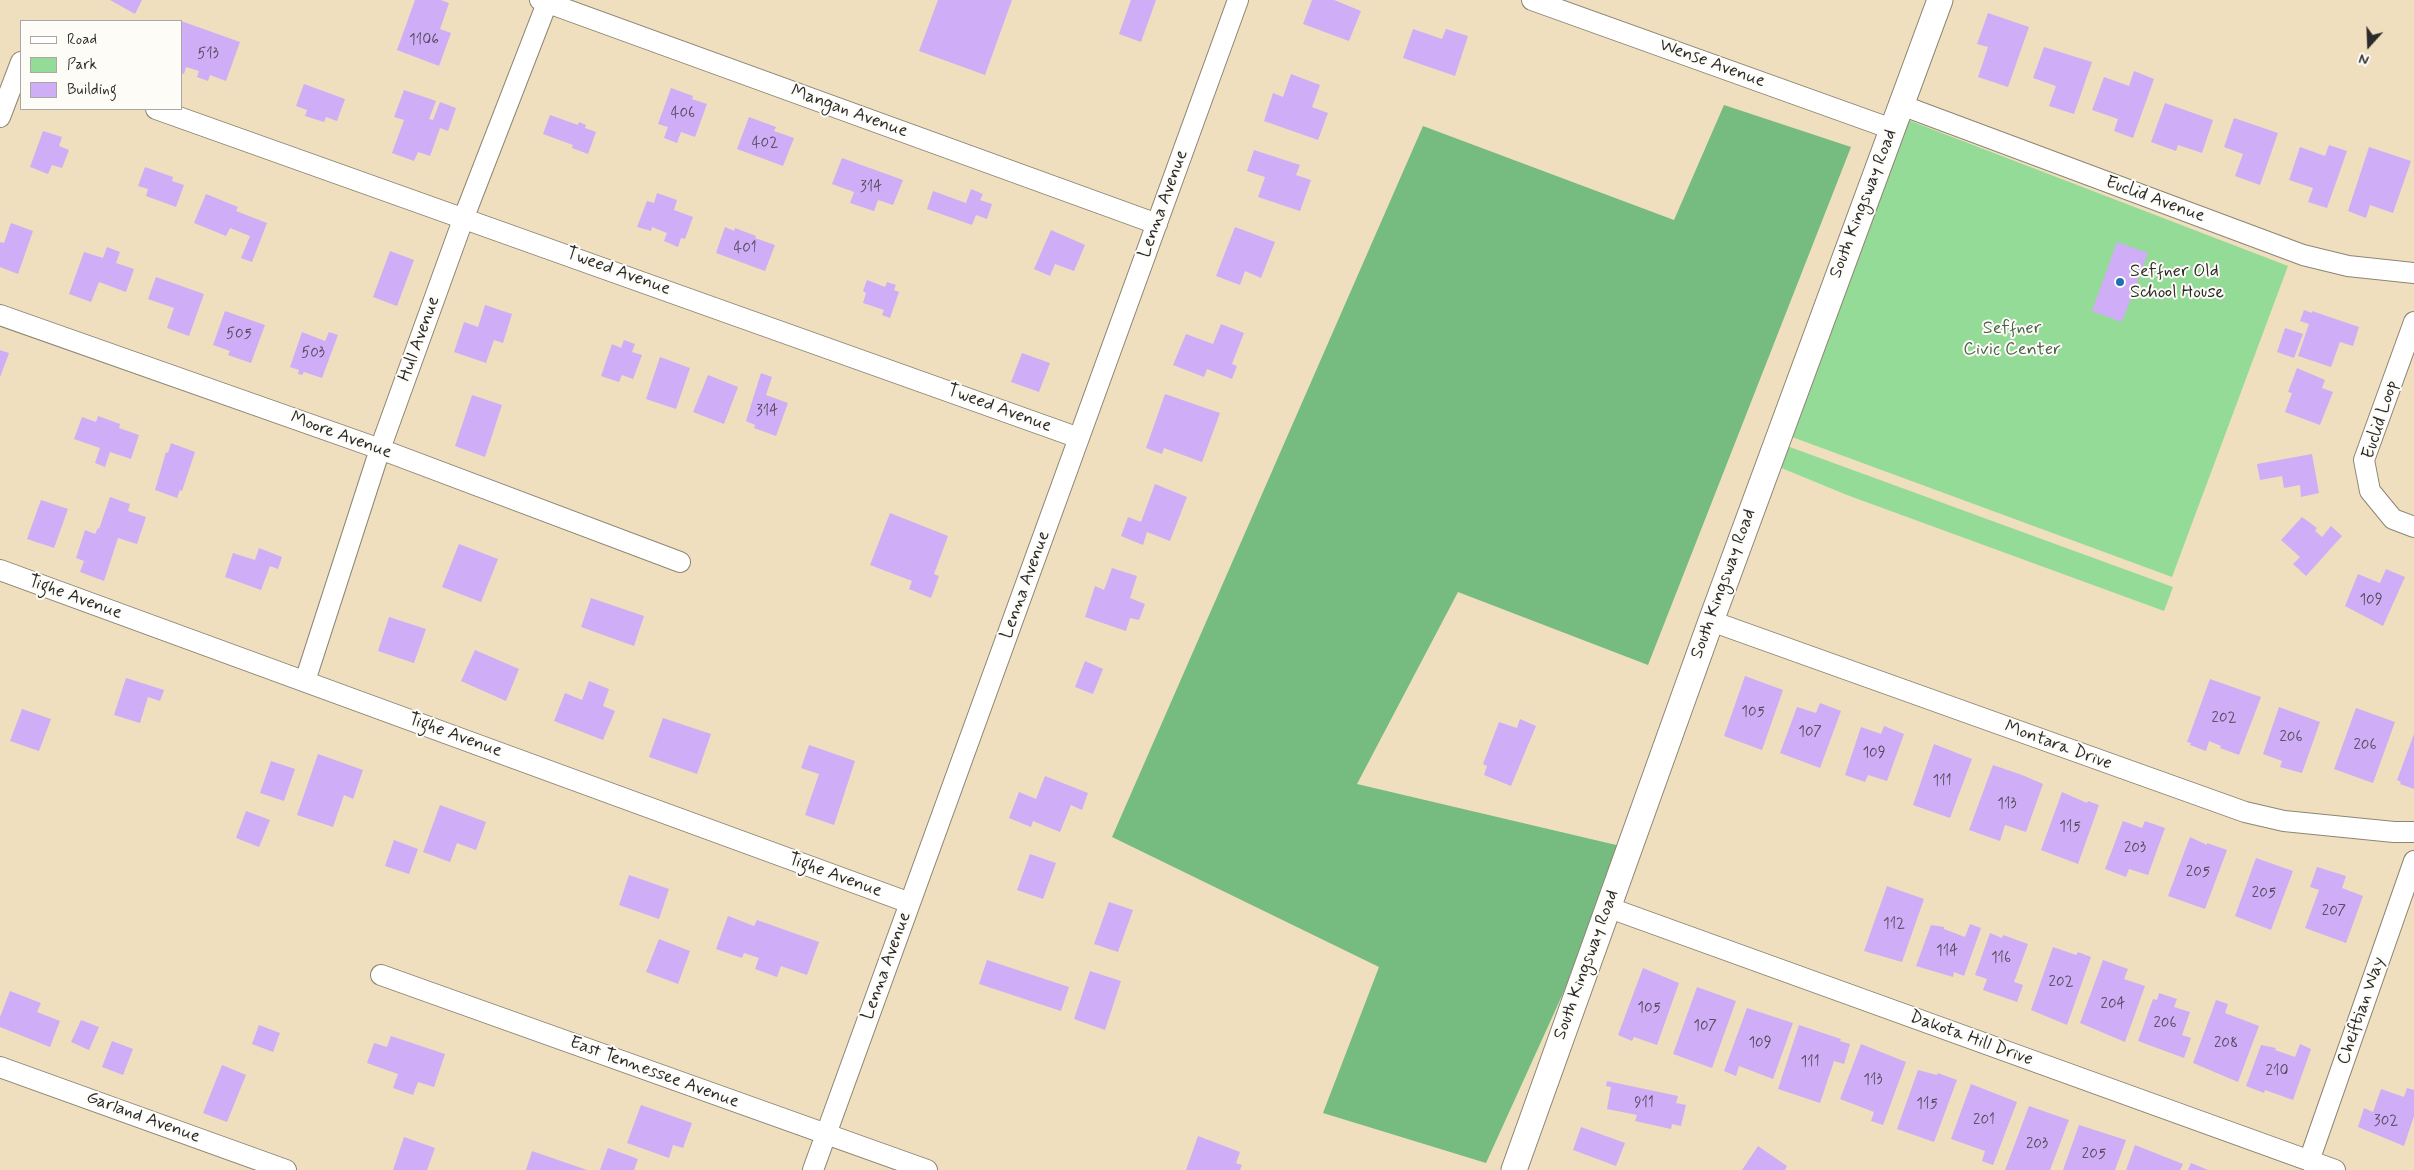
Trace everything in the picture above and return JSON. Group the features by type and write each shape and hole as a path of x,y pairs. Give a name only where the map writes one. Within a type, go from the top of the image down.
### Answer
{"street":[{"name":"Lenna Avenue","path":"813,1170 1238,0"},
{"name":"Wense Avenue","path":"1532,0 1892,129"},
{"name":"South Kingsway Road","path":"1514,1170 1711,621 1940,0"},
{"name":"Mangan Avenue","path":"544,1 1157,224"},
{"name":"Hull Avenue","path":"305,681 380,450 544,1"},
{"path":"0,116 20,64"},
{"name":"Euclid Avenue","path":"1901,105 2303,255 2348,266 2414,273"},
{"name":"Tweed Avenue","path":"159,110 464,217 1079,438"},
{"name":"Moore Avenue","path":"0,315 380,450 680,562"},
{"name":"Euclid Loop","path":"2414,322 2364,460 2370,491 2393,519 2414,527"},
{"name":"Tighe Avenue","path":"0,570 910,903"},
{"name":"Montara Drive","path":"1711,621 2245,812 2284,821 2394,832 2414,832"},
{"name":"Cheiftian Way","path":"2309,1161 2414,861"},
{"name":"Dakota Hill Drive","path":"1607,908 2335,1170"},
{"name":"East Tennessee Avenue","path":"380,975 928,1170"},
{"name":"Garland Avenue","path":"0,1066 286,1170"}],"green space":[{"path":"1724,105 1851,147 1648,665 1458,592 1357,784 1629,848 1486,1163 1323,1113 1379,967 1112,837 1423,126 1674,220"},
{"name":"Seffner Civic Center","path":"1908,120 2288,266 2172,577 1792,437"},
{"path":"1787,446 2173,587 2164,611 1847,495 1779,467"}],"building":[{"path":"110,0 142,0 135,14"},
{"path":"415,0 441,0 449,3 440,29 451,33 439,66 397,50"},
{"path":"938,0 1012,0 985,75 919,51"},
{"path":"1131,0 1156,0 1141,42 1119,34"},
{"path":"1312,0 1334,0 1361,11 1349,41 1303,24"},
{"path":"1988,13 2029,27 2008,87 1978,77 1988,47 1977,44"},
{"path":"182,21 240,42 226,81 210,75 208,81 197,77 199,71 186,67 184,74 182,73"},
{"path":"1413,29 1442,39 1446,29 1468,36 1455,76 1403,58"},
{"path":"2044,47 2092,62 2074,114 2049,106 2056,86 2033,78"},
{"path":"2134,71 2154,79 2133,138 2114,131 2118,119 2092,110 2104,77 2129,86"},
{"path":"1291,74 1320,85 1312,107 1328,113 1318,140 1264,121 1273,93 1283,97"},
{"path":"304,84 345,99 337,121 326,117 324,122 305,116 307,110 296,106"},
{"path":"671,88 693,96 692,99 707,104 695,137 681,132 677,143 664,138 668,127 658,124"},
{"path":"404,90 436,101 429,119 433,120 440,102 456,108 448,131 440,128 430,156 418,152 414,161 392,153 404,120 394,117"},
{"path":"2165,103 2213,120 2202,153 2178,145 2176,151 2151,142"},
{"path":"550,115 578,125 579,122 586,125 585,128 596,132 588,154 572,148 573,145 543,134"},
{"path":"749,117 776,127 774,131 794,138 783,166 737,149"},
{"path":"2234,118 2278,133 2260,185 2235,176 2243,154 2224,147"},
{"path":"43,131 62,137 59,146 69,150 62,168 52,165 48,174 30,167"},
{"path":"2329,145 2347,151 2327,208 2308,202 2313,188 2289,180 2300,147 2325,156"},
{"path":"2369,147 2411,161 2393,213 2370,205 2366,218 2348,211"},
{"path":"1254,150 1300,165 1296,175 1311,180 1300,211 1258,197 1265,177 1247,171"},
{"path":"842,158 903,180 893,205 878,200 874,211 850,203 854,192 832,184"},
{"path":"145,167 173,177 172,181 184,185 176,207 146,196 148,189 138,186"},
{"path":"971,189 983,194 980,200 992,204 987,219 976,215 972,225 927,209 933,191 966,203"},
{"path":"657,193 677,200 674,210 693,217 685,239 681,238 678,247 664,241 667,233 652,227 651,231 637,227 647,201 654,203"},
{"path":"206,194 238,207 236,211 267,223 252,262 241,258 250,236 230,228 226,236 194,223"},
{"path":"11,223 33,231 18,274 0,267 0,242 4,243"},
{"path":"725,227 734,231 735,228 775,245 765,271 716,253"},
{"path":"1235,227 1275,242 1261,278 1245,271 1240,285 1216,276"},
{"path":"1051,230 1085,245 1074,271 1055,264 1050,276 1034,269"},
{"name":"Seffner Old School House","path":"2117,242 2148,253 2122,322 2092,311"},
{"path":"107,247 120,252 116,263 134,269 126,292 99,282 91,302 69,294 84,252 103,258"},
{"path":"390,251 414,260 397,306 373,297"},
{"path":"156,277 204,294 189,336 167,328 174,308 148,299"},
{"path":"867,280 885,287 887,282 896,285 894,290 899,292 890,318 882,315 884,310 863,303 866,293 863,291"},
{"path":"485,305 512,314 503,343 494,340 486,363 454,352 464,322 478,327"},
{"path":"2304,310 2359,327 2353,346 2340,342 2331,367 2298,356 2309,324 2300,321"},
{"path":"225,311 265,325 251,363 228,355 230,351 213,345"},
{"path":"1221,324 1244,333 1232,364 1237,366 1232,379 1207,369 1204,377 1173,365 1186,334 1213,344"},
{"path":"2285,328 2303,334 2294,358 2277,352"},
{"path":"302,332 325,341 329,332 338,335 322,378 304,372 302,375 298,374 299,370 290,367"},
{"path":"624,340 635,344 632,352 642,355 633,379 622,375 619,382 601,376 612,344 621,348"},
{"path":"0,350 9,353 0,377"},
{"path":"1022,353 1050,363 1039,392 1011,382"},
{"path":"660,357 690,368 676,409 646,399"},
{"path":"2297,368 2325,380 2322,388 2333,392 2320,425 2285,412 2292,393 2288,392"},
{"path":"761,373 772,377 766,395 788,403 776,436 754,428 755,425 746,421"},
{"path":"708,375 738,387 724,424 693,412"},
{"path":"1165,394 1220,413 1202,462 1164,448 1162,454 1146,448"},
{"path":"472,395 502,405 485,457 455,446"},
{"path":"98,416 120,424 119,428 139,435 131,459 110,452 105,467 95,463 100,448 74,439 82,417 96,422"},
{"path":"171,443 195,452 182,491 180,490 177,498 155,490 166,452 168,453"},
{"path":"2312,454 2319,493 2301,497 2300,485 2284,488 2282,476 2260,480 2257,464"},
{"path":"1155,484 1187,497 1170,541 1147,532 1143,545 1121,536 1128,517 1141,522"},
{"path":"110,497 130,504 128,511 146,517 137,544 118,538 104,581 80,572 84,561 76,558 85,530 95,534 99,529"},
{"path":"41,500 68,509 54,548 27,539"},
{"path":"890,513 948,536 934,574 939,576 931,598 909,589 912,581 870,565"},
{"path":"2302,517 2317,528 2315,531 2322,537 2331,526 2342,536 2306,576 2293,564 2300,557 2281,540"},
{"path":"459,544 498,559 481,602 442,587"},
{"path":"259,548 282,557 278,569 270,566 261,590 225,577 233,553 255,560"},
{"path":"1112,568 1137,576 1130,598 1145,604 1139,620 1130,618 1126,631 1085,617 1095,586 1104,590"},
{"path":"2386,569 2405,577 2383,626 2345,606 2358,574 2380,583"},
{"path":"591,598 644,616 634,646 581,627"},
{"path":"389,617 426,629 414,663 378,651"},
{"path":"475,650 519,669 506,701 461,681"},
{"path":"1085,661 1103,669 1093,694 1075,687"},
{"path":"1745,676 1783,690 1762,750 1724,736"},
{"path":"126,678 164,690 160,701 148,697 140,723 114,715"},
{"path":"2210,679 2261,697 2239,755 2220,748 2221,746 2209,741 2206,751 2187,742"},
{"path":"589,681 609,689 603,706 615,711 603,740 554,721 565,693 582,700"},
{"path":"1820,703 1841,711 1820,768 1780,753 1797,707 1816,713"},
{"path":"2279,707 2320,722 2302,773 2280,767 2282,761 2263,754"},
{"path":"2356,708 2395,722 2373,783 2334,769"},
{"path":"22,709 51,719 39,751 10,741"},
{"path":"663,718 711,734 697,774 649,757"},
{"path":"1520,719 1536,726 1511,786 1484,775 1487,766 1483,764 1499,722 1517,728"},
{"path":"1884,726 1904,734 1887,781 1868,775 1865,782 1845,775 1861,727 1881,734"},
{"path":"2414,734 2414,789 2400,784 2401,782 2397,780"},
{"path":"1934,744 1972,759 1950,818 1913,805"},
{"path":"809,745 855,761 834,825 805,815 819,774 801,768"},
{"path":"318,754 363,770 353,799 344,795 333,827 297,815"},
{"path":"271,761 295,769 284,801 260,793"},
{"path":"1993,765 2043,784 2026,832 2005,825 2000,841 1969,830"},
{"path":"1045,776 1088,793 1082,810 1071,805 1060,832 1033,821 1031,827 1009,818 1019,792 1036,799"},
{"path":"2062,792 2087,803 2088,801 2099,805 2078,864 2041,850"},
{"path":"440,805 486,822 476,850 457,843 450,862 423,852"},
{"path":"246,811 270,820 259,847 236,838"},
{"path":"2123,821 2142,828 2145,821 2165,828 2148,875 2129,869 2126,877 2105,869"},
{"path":"2190,837 2207,845 2207,843 2227,850 2205,909 2168,896"},
{"path":"394,840 418,849 409,874 385,866"},
{"path":"1030,854 1056,863 1043,899 1017,890"},
{"path":"2256,858 2293,871 2271,930 2235,916"},
{"path":"2317,867 2346,876 2342,888 2363,896 2346,943 2305,928 2319,890 2310,887"},
{"path":"629,875 669,889 659,919 619,905"},
{"path":"1887,886 1924,899 1902,962 1864,951"},
{"path":"1109,902 1133,910 1118,952 1094,944"},
{"path":"728,916 754,926 757,920 819,942 807,975 781,966 777,977 755,969 759,958 744,953 742,958 716,949"},
{"path":"1970,924 1981,928 1964,976 1954,972 1953,977 1916,966 1931,925 1944,927 1944,929 1965,937"},
{"path":"1990,933 2002,938 2003,935 2028,944 2014,982 2023,985 2017,1002 1983,990 1987,979 1975,975"},
{"path":"659,939 690,951 678,984 646,972"},
{"path":"2053,947 2076,955 2078,952 2091,957 2067,1025 2031,1010"},
{"path":"987,960 1069,987 1061,1011 979,984"},
{"path":"2103,960 2128,969 2124,979 2145,986 2125,1042 2080,1023"},
{"path":"1643,968 1679,983 1657,1045 1634,1037 1632,1041 1618,1035"},
{"path":"1090,971 1121,981 1105,1030 1074,1019"},
{"path":"1697,987 1736,1001 1712,1068 1673,1054"},
{"path":"10,991 41,1003 37,1012 60,1021 50,1047 0,1027 0,1017"},
{"path":"2159,993 2177,999 2174,1007 2190,1012 2182,1035 2191,1038 2184,1058 2138,1041 2153,999 2157,1000"},
{"path":"2216,1000 2228,1004 2225,1013 2259,1026 2238,1082 2193,1063"},
{"path":"1747,1008 1793,1023 1773,1079 1739,1066 1736,1076 1724,1071"},
{"path":"81,1020 99,1027 89,1050 71,1042"},
{"path":"259,1025 280,1033 273,1052 252,1044"},
{"path":"1799,1025 1841,1039 1840,1041 1850,1044 1844,1064 1834,1061 1820,1103 1778,1089"},
{"path":"391,1036 445,1054 434,1087 418,1082 413,1095 393,1088 398,1074 367,1063 374,1043 387,1047"},
{"path":"112,1041 133,1049 123,1075 102,1067"},
{"path":"1861,1044 1906,1062 1883,1125 1871,1121 1874,1112 1840,1099"},
{"path":"2300,1044 2311,1049 2293,1100 2265,1090 2264,1093 2246,1086 2261,1045 2276,1048 2275,1050 2295,1057"},
{"path":"222,1065 246,1075 227,1122 203,1113"},
{"path":"1918,1070 1937,1075 1938,1073 1957,1080 1934,1142 1897,1129"},
{"path":"1607,1081 1678,1096 1676,1103 1686,1105 1681,1126 1672,1124 1671,1129 1635,1121 1637,1115 1607,1109 1611,1087 1606,1086"},
{"path":"1971,1084 2017,1102 1993,1165 1982,1161 1985,1151 1951,1139"},
{"path":"2407,1088 2414,1090 2414,1116 2404,1146 2358,1127 2364,1108 2373,1112 2381,1089 2404,1097"},
{"path":"641,1105 692,1123 683,1148 673,1145 669,1158 627,1143"},
{"path":"2029,1106 2069,1120 2050,1170 2005,1170"},
{"path":"2079,1125 2126,1140 2115,1170 2063,1170"},
{"path":"1581,1127 1625,1143 1616,1166 1573,1150"},
{"path":"1198,1136 1240,1152 1236,1163 1242,1165 1240,1170 1186,1170"},
{"path":"404,1137 435,1148 427,1170 393,1170"},
{"path":"2135,1145 2183,1164 2180,1170 2126,1170"},
{"path":"1758,1146 1787,1166 1785,1170 1742,1170"},
{"path":"608,1148 638,1159 634,1170 600,1170"},
{"path":"532,1151 587,1170 526,1170"},
{"path":"2191,1163 2208,1170 2188,1170"}],"place":[{"name":"Seffner Old School House","path":"2120,282"}]}
